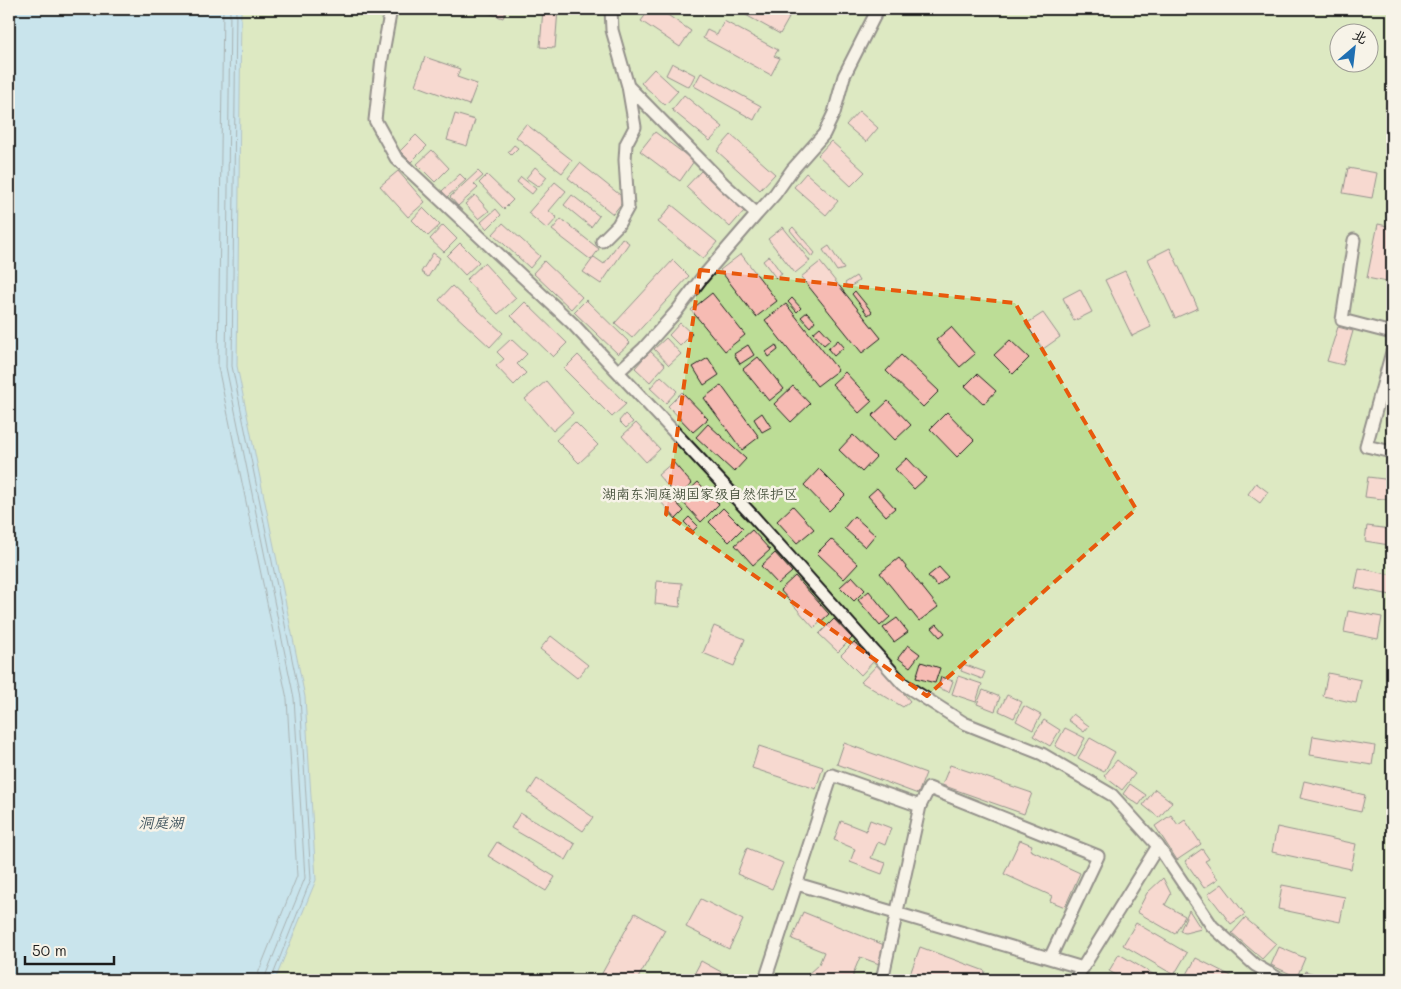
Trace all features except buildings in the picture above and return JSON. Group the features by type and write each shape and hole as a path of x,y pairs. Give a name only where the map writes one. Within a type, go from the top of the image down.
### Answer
{"street":[{"path":"391,9 382,58 375,120 396,158 572,322 751,514 903,684 964,723 1042,754 1112,795 1158,846 1212,926 1255,965 1281,980"},
{"path":"602,241 618,225 628,207 625,160 626,144 635,127 628,86 612,30 611,9"},
{"path":"618,372 644,348 676,312 701,279 824,134 834,113 844,76 878,9"},
{"path":"628,86 717,177 757,214"},
{"path":"1354,240 1342,320 1392,333"},
{"path":"1392,352 1366,446 1392,452"},
{"path":"765,980 832,775 920,806"},
{"path":"882,980 920,806 930,788 1098,856 1050,958"},
{"path":"1076,980 1158,846"},
{"path":"796,884 1083,968"}],"highlighted area":[{"path":"700,270 1015,303 1136,509 927,696 666,514"}],"green space":[{"name":"湖南东洞庭湖国家级自然保护区","path":"9,9 1392,9 1392,980 9,980"}],"water":[{"name":"洞庭湖","path":"9,9 241,9 237,366 305,697 316,880 275,980 9,980"}]}
